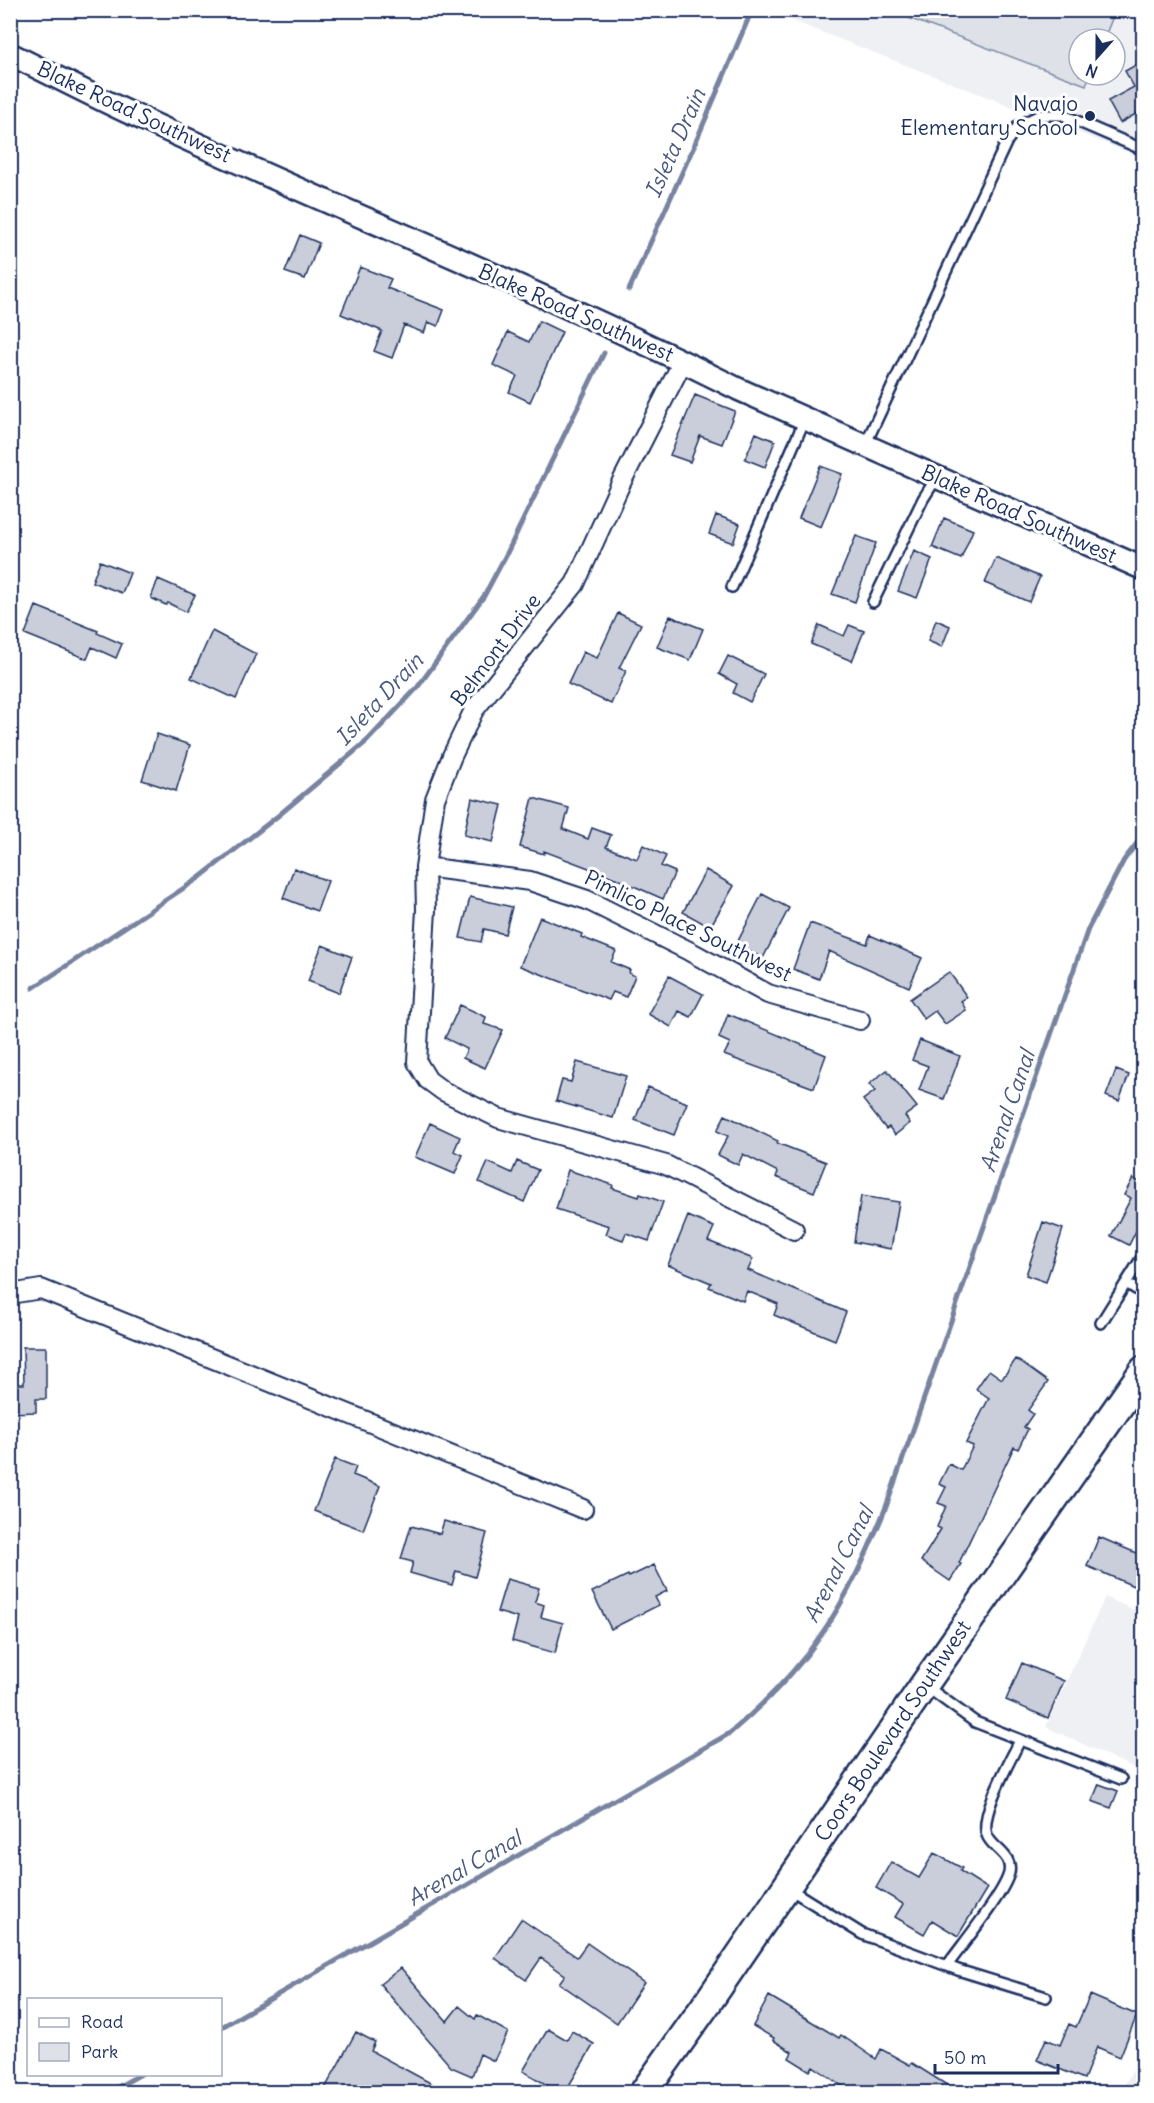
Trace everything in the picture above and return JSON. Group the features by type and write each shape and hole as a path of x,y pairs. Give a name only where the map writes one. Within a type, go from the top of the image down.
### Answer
{"main road":[{"name":"Coors Boulevard Southwest","path":"644,2092 1143,1370"}],"street":[{"name":"Blake Road Southwest","path":"10,54 132,114 683,361 738,389 1143,569"},
{"name":"Belmont Drive","path":"683,361 621,483 575,584 474,710 452,756 435,800 425,867 426,910 417,1062 428,1080 443,1091 498,1118 666,1165 794,1230"},
{"name":"Pimlico Place Southwest","path":"425,867 530,881 586,900 689,951 768,994 860,1020"},
{"path":"10,1294 41,1289 583,1509"}],"lane":[{"path":"865,445 1007,141 1019,125 1041,115 1063,115 1143,150"},
{"path":"732,587 805,418"},
{"path":"873,602 923,499 937,477"},
{"path":"1101,1323 1143,1254"},
{"path":"1126,1283 1143,1294"},
{"path":"924,1684 975,1722 1121,1779"},
{"path":"947,1966 1000,1892 1009,1873 1005,1855 990,1840 985,1825 990,1803 1020,1740"},
{"path":"786,1887 862,1934 947,1966 1046,1997"}],"shaded area":[{"name":"Navajo Elementary School","path":"792,10 1143,11 1143,158 788,19"},
{"path":"1105,1597 1143,1614 1143,1772 1046,1727"},
{"path":"1143,2054 1143,2092 1120,2092"}],"green space":[{"path":"1115,10 1109,27 1067,27 1067,78 890,11"}],"building":[{"path":"1143,61 1143,110 1120,123 1108,101 1134,87 1127,70"},
{"path":"300,235 319,243 305,279 285,272"},
{"path":"360,267 391,279 387,288 444,310 438,326 428,322 424,333 404,325 392,358 374,351 382,331 341,314"},
{"path":"539,321 562,332 530,402 509,392 517,376 493,365 508,332 529,342"},
{"path":"695,395 735,411 722,444 700,436 690,462 670,455"},
{"path":"756,433 775,441 765,467 745,459"},
{"path":"820,466 842,474 821,527 799,518"},
{"path":"716,515 740,524 733,543 709,534"},
{"path":"944,518 973,530 961,559 932,547"},
{"path":"856,536 876,543 855,602 832,594"},
{"path":"914,551 932,559 917,598 898,591"},
{"path":"996,558 1040,577 1029,602 985,583"},
{"path":"100,561 130,573 122,593 92,582"},
{"path":"158,579 195,595 186,612 151,598"},
{"path":"36,606 98,631 97,633 122,644 116,658 92,647 87,659 25,634"},
{"path":"618,613 641,624 619,668 626,671 611,704 568,684 583,652 597,658"},
{"path":"670,616 703,629 690,660 657,647"},
{"path":"936,620 950,626 942,647 928,641"},
{"path":"819,625 844,636 849,625 864,631 852,661 811,644"},
{"path":"212,631 256,654 236,699 191,678"},
{"path":"728,656 764,674 750,702 733,693 737,684 719,674"},
{"path":"157,734 190,745 176,791 142,780"},
{"path":"472,798 502,805 493,842 464,835"},
{"path":"533,798 569,808 563,829 588,839 592,828 611,835 606,847 637,859 643,845 666,856 661,866 675,872 663,899 544,851 544,854 520,847"},
{"path":"294,868 328,881 317,911 283,898"},
{"path":"706,870 734,886 710,927 683,912"},
{"path":"762,894 789,908 763,958 736,945"},
{"path":"470,897 512,907 505,934 484,929 481,942 460,938"},
{"path":"540,917 616,951 611,962 630,970 629,973 635,976 626,997 613,992 609,1000 520,966"},
{"path":"810,923 867,944 870,935 922,958 909,987 829,951 819,979 793,969"},
{"path":"322,945 352,957 339,993 308,981"},
{"path":"949,972 967,997 961,1001 966,1010 945,1024 935,1011 924,1019 910,999"},
{"path":"669,976 703,994 691,1017 679,1011 671,1027 648,1014"},
{"path":"460,1005 486,1017 484,1024 503,1030 485,1068 463,1058 467,1049 445,1038"},
{"path":"728,1014 826,1055 814,1088 724,1055 730,1043 719,1038"},
{"path":"920,1040 960,1056 944,1099 919,1090 928,1066 912,1060"},
{"path":"577,1062 626,1076 613,1118 556,1101 562,1080 571,1082"},
{"path":"887,1070 917,1107 905,1116 910,1123 895,1135 889,1127 886,1129 863,1100 875,1091 869,1084"},
{"path":"1116,1070 1129,1075 1119,1101 1106,1096"},
{"path":"648,1087 687,1103 674,1135 635,1120"},
{"path":"725,1115 778,1141 777,1143 826,1162 814,1192 776,1177 778,1172 743,1154 738,1165 718,1155 728,1136 717,1131"},
{"path":"430,1123 460,1137 454,1151 463,1155 455,1174 415,1157"},
{"path":"517,1161 538,1170 524,1202 479,1182 488,1162 512,1173"},
{"path":"568,1170 613,1185 612,1188 663,1202 649,1241 626,1233 623,1240 606,1234 609,1226 556,1209"},
{"path":"1143,1173 1143,1217 1129,1245 1111,1236 1131,1198 1124,1195 1133,1178 1139,1182"},
{"path":"861,1196 899,1202 891,1249 854,1242"},
{"path":"688,1216 714,1227 708,1241 753,1259 748,1270 846,1312 835,1340 774,1315 778,1304 747,1291 743,1301 709,1287 711,1283 668,1265"},
{"path":"1043,1222 1063,1229 1046,1282 1026,1275"},
{"path":"23,1347 46,1347 46,1399 36,1399 36,1412 10,1413 10,1384 24,1384"},
{"path":"1016,1359 1048,1382 1028,1410 1033,1414 1024,1427 1028,1429 1018,1449 1014,1447 959,1563 961,1564 950,1581 921,1561 941,1529 937,1527 946,1506 938,1503 946,1487 939,1484 949,1464 961,1470 973,1446 966,1443 989,1398 976,1389 989,1370 1002,1379"},
{"path":"335,1459 356,1467 353,1475 380,1486 363,1530 314,1511"},
{"path":"444,1521 487,1533 475,1577 456,1571 452,1585 410,1573 413,1562 401,1559 411,1526 440,1534"},
{"path":"1099,1537 1143,1556 1143,1590 1087,1566"},
{"path":"654,1565 667,1591 655,1597 659,1605 611,1629 592,1592"},
{"path":"507,1579 539,1588 535,1602 544,1605 541,1617 563,1623 555,1653 512,1641 518,1618 497,1612"},
{"path":"1022,1663 1064,1681 1048,1718 1006,1700"},
{"path":"1099,1784 1118,1791 1111,1808 1092,1801"},
{"path":"934,1853 962,1868 960,1871 987,1888 958,1936 932,1920 924,1934 895,1917 903,1904 876,1888 891,1862 919,1878"},
{"path":"521,1919 577,1957 587,1943 644,1983 617,2023 559,1983 565,1975 541,1958 526,1980 495,1958"},
{"path":"401,1968 447,2021 459,2006 475,2019 477,2015 508,2032 494,2061 480,2054 472,2076 451,2067 380,1984"},
{"path":"1090,1995 1137,2015 1120,2057 1097,2047 1084,2079 1037,2060 1046,2039 1060,2045 1069,2024 1076,2027"},
{"path":"769,1996 839,2038 841,2035 876,2059 881,2049 910,2065 912,2063 958,2092 851,2092 813,2066 810,2071 789,2058 792,2052 753,2026"},
{"path":"548,2029 567,2040 572,2031 594,2044 565,2092 559,2092 523,2071"},
{"path":"356,2032 375,2042 371,2051 447,2092 323,2092"}],"waterway":[{"name":"Isleta Drain","path":"629,290 752,10"},
{"name":"Isleta Drain","path":"33,988 199,878 367,741 417,688 484,596 604,353"},
{"name":"Arenal Canal","path":"222,2027 730,1733 755,1711 801,1662 831,1620 849,1589 886,1507 1088,929 1124,860 1144,834"},
{"name":"Arenal Canal","path":"109,2092 137,2076"}],"place":[{"name":"Navajo Elementary School","path":"1090,116"}]}
